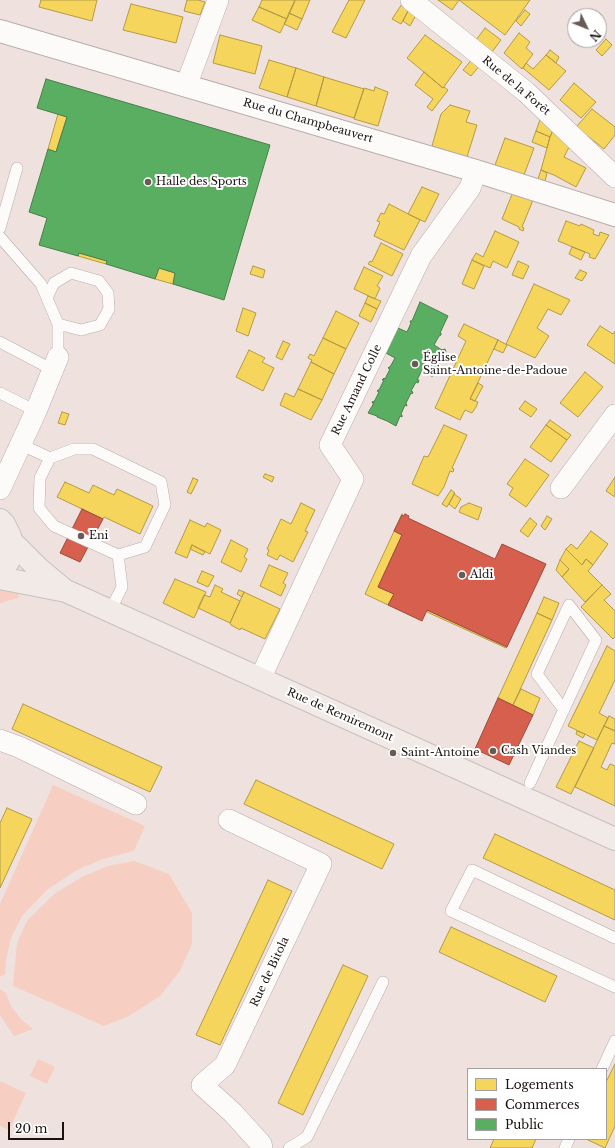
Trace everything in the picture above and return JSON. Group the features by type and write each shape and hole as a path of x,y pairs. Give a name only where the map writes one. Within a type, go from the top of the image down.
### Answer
{"main road":[{"path":"0,520 4,524 10,536 11,549 8,562 0,574"},
{"name":"Rue de Remiremont","path":"10,541 39,569 66,591"},
{"name":"Rue de Remiremont","path":"0,578 66,591 615,839"}],"street":[{"path":"186,86 218,0"},
{"name":"Rue de la Forêt","path":"411,0 526,92 615,177"},
{"name":"Rue du Champbeauvert","path":"0,31 476,170 615,215"},
{"name":"Rue Amand Colle","path":"260,679 353,479 330,445 421,256 470,188 476,170"},
{"path":"0,489 36,412 56,364"},
{"path":"561,488 615,415"},
{"path":"0,740 19,747 136,804"},
{"name":"Rue de Bitola","path":"228,820 321,864 225,1065 202,1085 233,1113 262,1148"}],"lane":[{"path":"0,228 17,168"},
{"path":"0,237 41,284 58,324 56,364 0,342"},
{"path":"47,298 54,283 71,272 99,281 108,293 110,309 100,325 81,330 58,324"},
{"path":"0,393 36,412"},
{"path":"20,444 50,458"},
{"path":"74,449 93,449 162,482 165,504 145,547 118,555 54,526 39,508 40,478 50,458 74,449"},
{"path":"110,611 122,586 118,555"},
{"path":"530,783 564,710 596,640 569,605 537,674 564,710"},
{"path":"615,938 472,870 451,912 615,987"},
{"path":"289,1148 307,1138 383,982"},
{"path":"602,1068 615,1041"}],"shaded area":[{"path":"11,587 20,588 18,598 0,603 0,590"},
{"path":"53,785 145,826 134,851 103,859 77,870 48,889 22,916 11,938 6,960 5,974 0,977 0,904"},
{"path":"134,861 169,874 192,913 192,944 180,971 160,996 129,1016 104,1026 13,986 17,943 27,921 54,894 82,877 108,866"},
{"path":"0,989 6,993 11,1006 21,1019 33,1029 14,1036 0,1015"},
{"path":"38,1059 55,1067 47,1084 30,1076"},
{"path":"0,1081 26,1093 9,1130 0,1126"}],"building: Logements":[{"path":"41,0 97,0 92,21 39,7"},
{"path":"187,0 198,0 205,2 200,15 184,11"},
{"path":"262,0 295,1 287,19 259,7"},
{"path":"295,0 310,0 302,19 289,13"},
{"path":"349,0 365,0 346,38 332,32"},
{"path":"438,0 459,0 452,10"},
{"path":"459,0 530,0 505,35"},
{"path":"131,4 183,17 176,43 123,30"},
{"path":"402,4 409,9 401,24 392,19"},
{"path":"259,7 287,19 280,33 252,20"},
{"path":"409,9 416,15 410,26 403,21"},
{"path":"525,10 530,14 521,26 516,21"},
{"path":"289,13 302,19 297,30 284,24"},
{"path":"485,28 501,40 492,52 476,40"},
{"path":"519,33 530,42 526,48 533,54 522,69 504,53"},
{"path":"220,35 262,46 255,74 213,63"},
{"path":"425,35 462,62 443,88 407,58"},
{"path":"607,40 612,45 602,56 596,50 598,48 607,48"},
{"path":"550,50 559,57 556,63 546,55"},
{"path":"546,55 566,71 549,90 523,68 526,63 533,69"},
{"path":"473,58 481,64 471,76 463,70"},
{"path":"269,60 296,68 287,97 259,88"},
{"path":"296,68 324,77 316,106 287,97"},
{"path":"424,72 443,88 444,87 448,90 432,111 427,107 433,99 415,85"},
{"path":"324,77 364,89 354,118 316,106"},
{"path":"574,83 596,102 581,118 560,100"},
{"path":"375,87 388,92 378,126 354,119 364,88 374,91"},
{"path":"450,105 470,111 466,122 477,125 467,157 432,146 441,114"},
{"path":"592,109 615,127 615,135 604,149 576,127"},
{"path":"58,114 67,117 56,152 48,149"},
{"path":"541,117 554,128 550,137 536,131"},
{"path":"554,128 571,143 564,157 586,168 576,187 541,170"},
{"path":"536,131 550,137 547,148 532,142"},
{"path":"505,138 534,148 524,175 495,165"},
{"path":"541,170 547,173 545,181 538,179"},
{"path":"422,187 439,194 425,222 408,214"},
{"path":"513,192 533,200 522,227 524,228 523,231 519,229 519,227 502,219"},
{"path":"389,204 420,220 404,250 374,236 380,222 377,221 381,213 384,214"},
{"path":"566,221 580,226 581,224 594,230 593,234 599,236 600,232 609,235 595,259 589,257 590,254 558,241"},
{"path":"495,231 519,242 507,268 493,261 490,268 472,260 476,253 483,257"},
{"path":"381,243 403,254 392,276 368,264 370,261 372,262"},
{"path":"572,247 585,252 581,260 569,254"},
{"path":"79,253 107,261 106,264 78,256"},
{"path":"472,260 484,266 474,289 462,284"},
{"path":"518,261 529,266 523,279 512,275"},
{"path":"253,266 265,270 263,278 250,274"},
{"path":"364,267 383,276 377,286 380,288 375,299 354,289"},
{"path":"159,268 175,273 173,284 155,279"},
{"path":"580,270 587,273 582,281 575,278"},
{"path":"534,284 570,300 561,315 548,309 537,328 549,336 535,358 506,344"},
{"path":"368,296 381,301 377,309 365,303"},
{"path":"365,303 377,309 371,322 359,316"},
{"path":"243,308 256,313 248,336 236,331"},
{"path":"336,311 359,323 346,349 323,338"},
{"path":"464,324 498,340 470,399 478,402 476,407 472,413 465,410 460,420 435,408 466,341 458,336"},
{"path":"600,326 613,334 615,331 615,364 587,345"},
{"path":"323,338 346,349 334,374 311,362 312,360 308,358 310,354 314,356"},
{"path":"498,340 507,345 503,353 494,349"},
{"path":"283,341 290,344 282,360 276,357"},
{"path":"249,350 265,358 262,362 274,368 263,391 236,377"},
{"path":"311,362 334,374 322,400 298,389"},
{"path":"585,372 603,387 578,417 560,403"},
{"path":"478,383 483,386 475,401 470,399"},
{"path":"298,389 322,400 311,420 280,405 285,393 294,397"},
{"path":"525,401 537,409 531,417 519,409"},
{"path":"62,412 69,414 65,425 58,423"},
{"path":"550,420 571,435 567,440 546,425"},
{"path":"444,425 467,435 452,468 454,469 453,472 450,471 444,487 438,496 412,484 424,456 428,457"},
{"path":"546,425 567,440 551,462 530,447"},
{"path":"525,459 549,475 526,507 509,495 513,488 507,484"},
{"path":"265,474 274,477 272,482 263,477"},
{"path":"615,477 615,497 606,491"},
{"path":"193,478 198,480 191,494 187,492"},
{"path":"65,482 89,493 93,485 114,495 117,489 153,506 140,534 104,517 103,519 57,497"},
{"path":"451,490 455,493 447,507 442,504"},
{"path":"454,494 461,499 455,509 449,504"},
{"path":"301,503 315,510 305,531 308,532 293,562 280,555 277,560 267,555 269,550 267,549 281,519 291,524"},
{"path":"469,503 482,508 478,520 459,512 461,507"},
{"path":"547,516 552,519 545,530 541,526"},
{"path":"530,518 537,524 528,537 520,531"},
{"path":"190,520 205,527 207,523 221,530 210,554 192,545 187,558 175,553"},
{"path":"394,531 402,535 378,587 394,594 388,605 365,594"},
{"path":"591,531 608,544 593,565 586,559 582,565 566,549 571,544 577,549"},
{"path":"231,540 248,549 244,557 247,559 241,572 221,562"},
{"path":"192,545 205,552 203,555 190,549"},
{"path":"566,549 582,565 586,559 593,565 588,571 602,585 585,602 562,577 569,569 560,560"},
{"path":"560,560 569,569 562,577 556,570"},
{"path":"269,565 288,573 283,583 286,585 281,596 260,586"},
{"path":"202,571 214,576 208,587 197,582"},
{"path":"175,579 206,592 194,618 163,603"},
{"path":"215,585 223,589 221,592 240,601 230,623 198,608 204,595 210,597"},
{"path":"602,585 611,594 604,600 615,611 615,637 613,639 581,607"},
{"path":"239,590 244,592 242,597 237,594"},
{"path":"244,592 280,609 265,639 241,628 240,630 230,623"},
{"path":"544,597 559,603 552,620 537,613"},
{"path":"427,610 507,647 506,648 427,612"},
{"path":"537,613 552,620 513,705 498,698"},
{"path":"607,646 615,651 615,680 599,713 608,718 597,740 568,726"},
{"path":"521,689 540,698 533,715 513,705"},
{"path":"23,704 162,767 150,792 12,729"},
{"path":"609,716 615,719 615,731 604,726"},
{"path":"604,726 615,731 615,744 612,743 601,767 607,770 610,764 615,766 615,806 575,787"},
{"path":"577,731 585,734 583,738 576,734"},
{"path":"579,741 594,748 571,794 556,787"},
{"path":"256,780 394,844 382,869 244,804"},
{"path":"7,808 32,819 0,888 0,823"},
{"path":"495,834 615,890 615,920 483,858"},
{"path":"268,880 292,891 220,1045 196,1035"},
{"path":"451,927 557,976 545,1002 439,952"},
{"path":"343,965 368,976 303,1115 278,1103"},
{"path":"615,1064 615,1126 605,1148 588,1140 607,1140 607,1080"},
{"path":"494,1140 536,1140 532,1148 490,1148"}],"building: Commerces":[{"path":"82,509 103,519 80,562 60,553"},
{"name":"Aldi","path":"405,514 409,516 408,518 495,559 502,544 546,564 507,647 427,610 422,621 388,605 394,594 378,587 402,535 394,531 402,515 404,516"},
{"path":"498,698 533,715 509,765 475,749"}],"building: Public":[{"name":"Halle des Sports","path":"46,79 270,145 224,300 173,284 175,273 159,268 155,279 106,264 107,261 79,253 78,256 39,245 47,218 29,212 48,149 56,152 67,117 37,108"},
{"name":"Église Saint-Antoine-de-Padoue","path":"420,302 448,316 440,333 441,335 434,345 442,350 445,349 446,352 443,352 438,361 440,362 439,364 437,363 433,376 422,370 417,380 419,380 418,383 416,382 411,391 413,392 406,403 407,406 405,405 401,414 402,417 400,416 396,426 368,413 379,392 377,391 384,380 382,380 384,378 385,379 390,369 388,368 395,358 386,353 384,354 398,328 407,332 411,323 410,321 412,321"}],"place":[{"name":"Halle des Sports","path":"148,182"},
{"name":"Église Saint-Antoine-de-Padoue","path":"415,364"},
{"name":"Eni","path":"81,536"},
{"name":"Aldi","path":"462,575"},
{"name":"Cash Viandes","path":"493,751"},
{"name":"Saint-Antoine","path":"393,753"}]}
